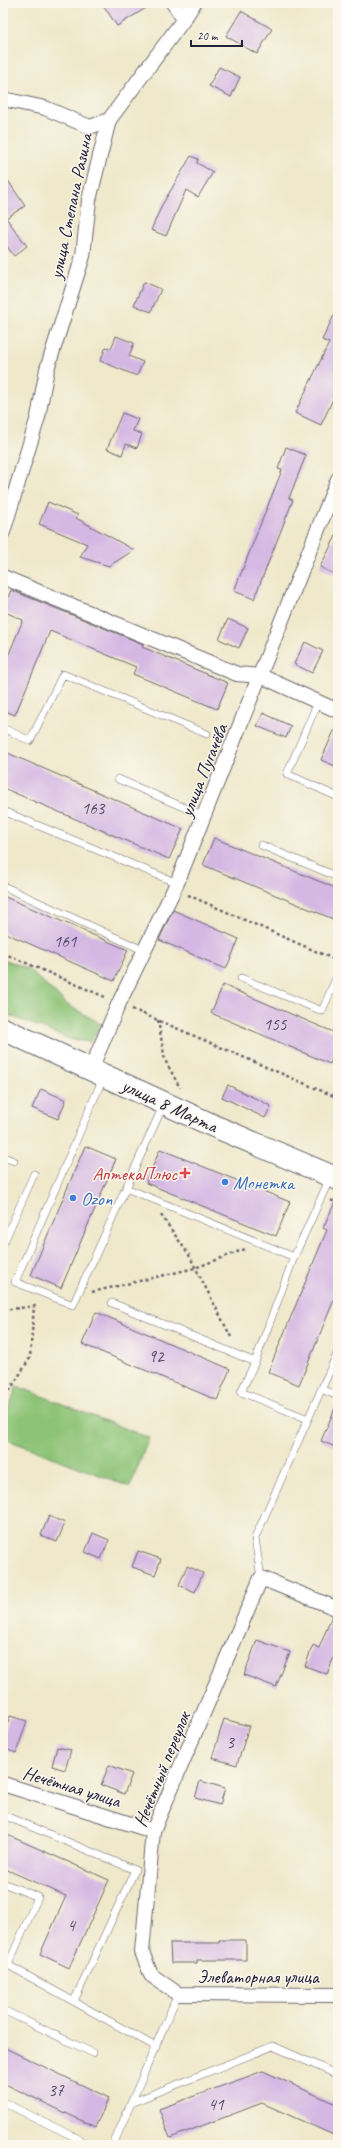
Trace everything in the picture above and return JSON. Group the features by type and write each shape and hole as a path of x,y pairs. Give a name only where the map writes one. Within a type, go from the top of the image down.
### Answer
{"main road":[{"name":"улица 8 Марта","path":"3,1029 334,1177"}],"street":[{"path":"173,3 184,19"},
{"name":"улица Степана Разина","path":"3,532 38,417 47,369 83,256 89,200 109,120 184,19 194,3"},
{"path":"3,99 45,108 90,127 109,120"},
{"name":"улица Пугачёва","path":"98,1072 119,1003 176,886 261,676 338,479"},
{"path":"3,576 237,674 261,676 338,710"},
{"path":"261,1578 338,1609"},
{"name":"Нечётный переулок","path":"178,1994 151,1975 142,1952 153,1831 261,1578"},
{"name":"Нечётная улица","path":"3,1784 153,1831"},
{"name":"Элеваторная улица","path":"178,1994 338,1995"}],"lane":[{"path":"3,728 30,741 62,674 207,734"},
{"path":"318,702 287,774 338,797"},
{"path":"118,779 204,816"},
{"path":"3,811 176,886"},
{"path":"261,845 338,877"},
{"path":"3,886 145,951"},
{"path":"241,978 322,1011 338,974"},
{"path":"98,1072 15,1282 73,1305 126,1188 168,1104"},
{"path":"3,1157 14,1161"},
{"path":"3,1244 34,1174"},
{"path":"308,1419 242,1392 255,1362 294,1257 334,1177"},
{"path":"126,1188 294,1257"},
{"path":"112,1303 255,1362"},
{"path":"261,1578 255,1538 338,1352"},
{"path":"322,1389 338,1396"},
{"path":"3,1815 136,1870 74,2001"},
{"path":"3,1883 38,1897 8,1964 156,2047"},
{"path":"113,2145 178,1994"},
{"path":"3,2010 93,2053"},
{"path":"132,2102 273,2046 338,2075"},
{"path":"3,2102 91,2145"}],"path":[{"path":"176,886 338,961"},
{"path":"3,953 338,1098"},
{"path":"158,1020 165,1060 180,1088 168,1104"},
{"path":"148,1197 196,1268 242,1357"},
{"path":"77,1296 196,1268 260,1244"},
{"path":"3,1310 66,1302"},
{"path":"3,1401 30,1358 34,1306"}],"green space":[{"path":"3,959 28,969 68,1005 101,1024 91,1042 72,1040 3,1013"},
{"path":"17,1386 149,1438 130,1487 3,1438 3,1422"}],"building":[{"path":"102,3 154,3 117,26"},
{"path":"241,11 272,29 257,54 226,36"},
{"path":"219,67 240,77 231,97 209,86"},
{"path":"191,156 198,159 197,163 213,172 198,197 186,190 166,236 151,230 162,205"},
{"path":"3,173 25,206 6,218 27,246 14,256 3,241"},
{"path":"144,282 161,289 151,312 134,305"},
{"path":"338,307 338,399 334,397 321,425 295,413 329,343 322,340"},
{"path":"116,336 134,343 129,356 143,362 137,376 100,361 106,347 111,349"},
{"path":"122,413 138,419 133,431 142,434 137,448 126,444 122,455 107,449"},
{"path":"286,447 306,455 289,498 293,500 254,599 234,591 282,470 278,469"},
{"path":"48,502 78,515 76,518 134,550 109,566 80,557 87,544 39,524"},
{"path":"338,532 338,576 320,567"},
{"path":"11,590 143,644 142,647 228,683 217,709 133,674 136,667 50,631 15,715 3,710 3,668 23,620 3,611"},
{"path":"228,619 248,628 239,648 219,639"},
{"path":"305,642 323,651 312,673 294,664"},
{"path":"263,713 291,726 286,738 257,726"},
{"path":"338,722 338,767 321,760"},
{"path":"3,751 183,829 169,859 3,788"},
{"path":"214,838 338,889 338,921 203,865"},
{"path":"3,896 128,950 114,981 3,932"},
{"path":"173,910 239,939 226,969 159,940"},
{"path":"223,985 338,1034 338,1047 330,1064 211,1013"},
{"path":"228,1085 271,1106 265,1118 222,1097"},
{"path":"41,1089 66,1100 58,1119 32,1108"},
{"path":"85,1146 116,1159 61,1288 31,1275"},
{"path":"160,1149 290,1202 276,1236 146,1183"},
{"path":"338,1196 338,1290 299,1385 268,1372 327,1230 323,1228"},
{"path":"96,1312 230,1369 217,1400 82,1344"},
{"path":"338,1401 338,1448 321,1441"},
{"path":"49,1516 65,1523 57,1542 41,1535"},
{"path":"93,1533 109,1540 101,1559 85,1552"},
{"path":"138,1551 161,1559 155,1575 132,1567"},
{"path":"187,1566 203,1573 195,1592 179,1585"},
{"path":"332,1616 338,1617 338,1647 327,1674 305,1666 313,1645 319,1648"},
{"path":"257,1640 290,1652 276,1687 244,1675"},
{"path":"10,1716 27,1721 16,1753 3,1748 3,1736"},
{"path":"224,1719 249,1726 237,1765 212,1758"},
{"path":"57,1747 71,1750 65,1770 52,1766"},
{"path":"109,1765 132,1774 124,1794 101,1785"},
{"path":"200,1781 225,1788 220,1805 195,1798"},
{"path":"3,1833 109,1880 69,1968 40,1954 66,1896 3,1868"},
{"path":"219,1940 246,1940 246,1960 197,1960 197,1963 171,1963 170,1943 219,1943"},
{"path":"3,2047 109,2098 95,2127 3,2083"},
{"path":"263,2071 338,2105 338,2137 262,2103 170,2138 159,2109"}],"place":[{"name":"АптекаПлюс","path":"185,1173"},
{"name":"Монетка","path":"225,1182"},
{"name":"Ozon","path":"73,1198"}]}
